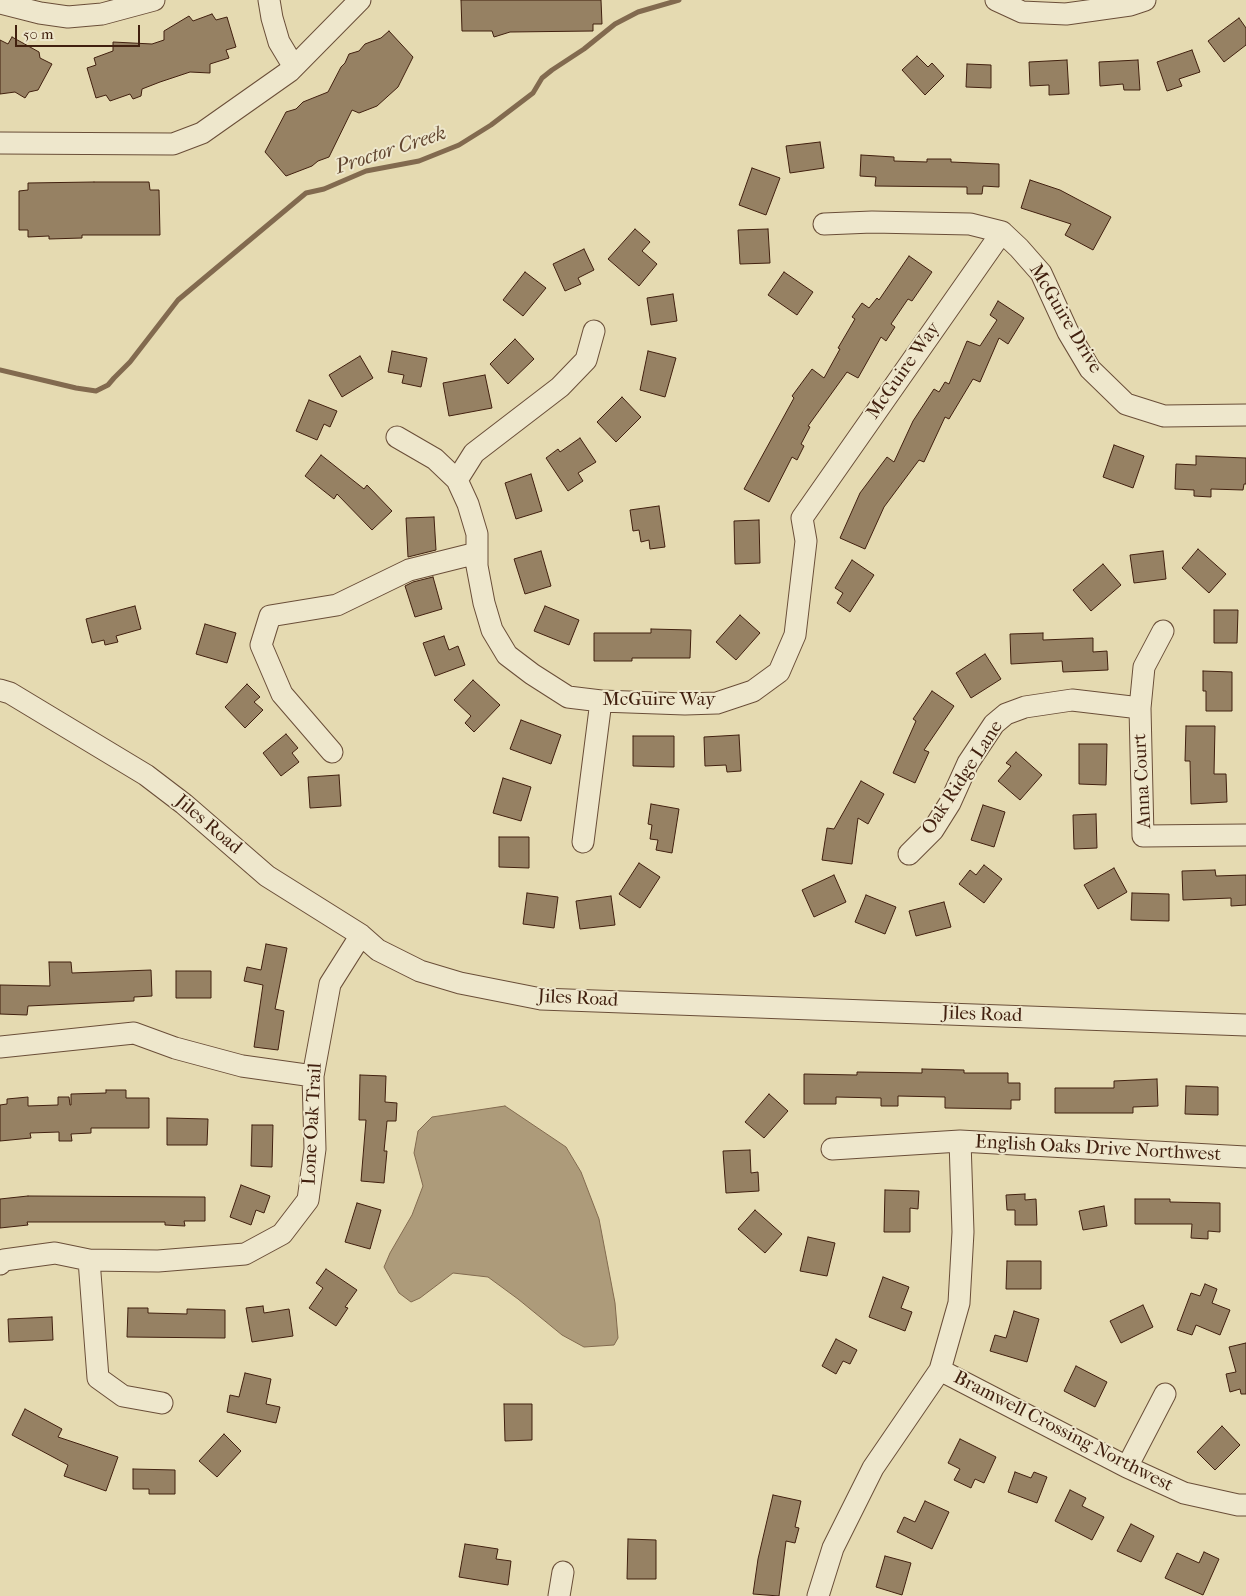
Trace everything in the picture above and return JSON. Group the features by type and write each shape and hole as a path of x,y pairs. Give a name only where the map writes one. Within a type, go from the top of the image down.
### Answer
{"street":[{"path":"0,3 40,13 68,17 102,14 154,0"},
{"path":"269,0 279,42 294,67"},
{"path":"0,143 173,144 202,133 294,67 360,0"},
{"path":"996,0 1022,12 1066,14 1130,5 1145,0"},
{"name":"McGuire Drive","path":"824,224 872,222 970,224 1002,232 1041,273 1068,332 1090,369 1126,404 1164,416 1246,415"},
{"name":"McGuire Way","path":"397,437 435,458 457,480 468,504 477,534 477,566 484,603 492,630 507,655 568,697 602,701 685,704 717,703 753,690 779,672 795,635 806,541 802,518 1002,232"},
{"path":"457,480 474,453 560,387 586,360 594,330"},
{"path":"332,752 282,694 261,645 270,616 337,605 409,570 477,553"},
{"name":"Anna Court","path":"1163,631 1144,667 1140,708 1143,836 1246,836"},
{"name":"Jiles Road","path":"0,690 10,693 146,775 184,804 267,876 361,935 378,950 420,971 460,983 541,999 1246,1025"},
{"name":"Oak Ridge Lane","path":"909,854 933,830 950,803 968,763 994,724 1006,714 1025,707 1072,700 1140,708"},
{"path":"583,842 602,701"},
{"name":"Lone Oak Trail","path":"0,1264 4,1260 55,1253 89,1260 158,1261 245,1254 282,1234 308,1200 315,1149 313,1076 330,984 361,935"},
{"path":"0,1047 134,1034 175,1048 242,1066 313,1076"},
{"path":"832,1149 960,1141"},
{"name":"English Oaks Drive Northwest","path":"818,1596 833,1548 873,1468 940,1370 959,1303 963,1232 960,1141 1246,1157"},
{"path":"89,1260 98,1378 123,1396 162,1403"},
{"name":"Bramwell Crossing Northwest","path":"940,1370 1127,1467 1184,1493 1246,1505"},
{"path":"1127,1467 1165,1394"},
{"path":"559,1596 563,1572"}],"shaded area":[{"path":"505,1106 566,1147 581,1172 599,1219 615,1303 618,1338 614,1345 584,1347 562,1335 488,1277 453,1273 420,1298 411,1302 399,1293 384,1267 412,1215 423,1186 414,1153 418,1131 432,1117"}],"building":[{"path":"461,0 601,0 602,24 593,24 593,31 510,32 494,37 492,31 462,31"},
{"path":"212,14 216,20 227,17 236,47 226,50 229,58 210,64 210,73 190,72 160,82 142,89 141,96 133,99 130,94 110,101 106,95 96,98 87,68 96,65 94,58 113,51 113,42 152,44 164,40 164,31 189,16 193,21"},
{"path":"1239,18 1246,28 1246,45 1224,62 1208,41"},
{"path":"389,31 413,57 398,87 377,106 359,113 352,110 329,157 286,176 265,152 286,112 296,109 303,102 328,92 349,54 359,51 365,44 381,38"},
{"path":"12,37 39,52 40,58 52,64 38,90 29,92 25,98 15,92 0,94 0,40 8,44"},
{"path":"1192,50 1200,72 1179,79 1182,86 1167,91 1157,62"},
{"path":"917,56 928,67 932,63 944,76 925,95 902,70"},
{"path":"1067,60 1069,94 1049,95 1049,85 1030,86 1029,62"},
{"path":"1138,60 1140,90 1124,90 1123,84 1100,86 1099,62"},
{"path":"967,64 991,65 991,88 966,87"},
{"path":"820,142 824,168 790,173 786,146"},
{"path":"861,155 894,157 894,161 927,162 927,159 951,159 951,162 999,164 999,187 983,186 982,194 967,194 967,187 875,186 876,177 860,176"},
{"path":"752,168 780,178 766,215 739,205"},
{"path":"1030,180 1060,190 1111,217 1093,250 1065,235 1071,224 1021,208"},
{"path":"149,182 150,190 159,190 160,235 82,235 82,238 49,239 49,236 28,237 28,230 19,230 19,191 28,190 28,183"},
{"path":"635,229 650,242 642,251 657,264 639,286 608,259"},
{"path":"768,229 770,263 740,264 738,230"},
{"path":"584,249 594,270 578,278 581,284 565,291 553,264"},
{"path":"909,256 932,272 912,301 908,299 891,324 895,327 886,341 881,337 858,378 847,372 808,426 810,427 801,444 804,446 797,460 792,457 769,502 744,489 794,398 792,396 812,369 824,378 840,349 838,348 855,319 852,317 862,303 869,308 877,298 879,300"},
{"path":"525,272 546,288 523,316 503,300"},
{"path":"784,272 813,292 797,315 768,295"},
{"path":"673,294 677,321 651,325 647,298"},
{"path":"998,301 1024,318 1008,344 999,338 980,382 973,379 949,419 945,417 924,462 919,460 884,507 865,549 840,538 860,493 887,457 894,462 913,421 934,389 939,392 945,382 949,384 967,341 980,346 997,320 990,315"},
{"path":"515,339 534,359 508,384 490,364"},
{"path":"392,351 427,358 421,387 402,383 404,375 388,372"},
{"path":"648,351 676,358 665,397 640,390"},
{"path":"360,356 373,378 342,397 329,375"},
{"path":"485,375 492,408 449,416 443,383"},
{"path":"622,397 641,417 616,442 597,422"},
{"path":"309,400 337,411 330,427 324,424 317,440 296,431"},
{"path":"580,438 596,462 578,473 583,481 568,491 546,458 558,449 560,452"},
{"path":"1114,445 1144,456 1133,488 1103,477"},
{"path":"321,455 364,489 367,485 392,511 372,530 337,494 334,499 305,476"},
{"path":"1196,456 1246,458 1246,484 1244,484 1243,490 1211,489 1211,497 1194,496 1194,490 1175,489 1176,464 1196,465"},
{"path":"531,474 542,511 516,519 505,483"},
{"path":"659,506 665,547 650,549 649,540 641,542 639,530 633,531 630,510"},
{"path":"434,517 436,550 408,557 406,518"},
{"path":"759,520 760,563 735,564 734,521"},
{"path":"1198,549 1226,574 1209,593 1182,568"},
{"path":"541,551 551,586 525,594 514,559"},
{"path":"1163,551 1166,579 1134,583 1130,555"},
{"path":"852,560 874,575 850,612 837,603 843,593 835,588"},
{"path":"1103,564 1121,585 1091,611 1073,590"},
{"path":"433,577 442,609 415,617 405,586"},
{"path":"135,606 141,629 116,636 118,642 105,645 104,640 92,643 86,619"},
{"path":"545,606 579,620 569,645 534,631"},
{"path":"1214,610 1238,610 1237,643 1214,643"},
{"path":"740,615 760,633 736,660 716,642"},
{"path":"205,624 236,633 227,663 196,654"},
{"path":"651,629 691,630 690,658 632,658 632,661 594,661 594,633 651,633"},
{"path":"1043,633 1043,640 1093,638 1093,652 1107,651 1108,670 1063,672 1062,661 1011,664 1010,634"},
{"path":"444,636 449,650 458,646 465,665 435,676 423,643"},
{"path":"985,654 1001,679 971,698 956,673"},
{"path":"1203,671 1232,672 1232,711 1206,711"},
{"path":"473,680 500,705 474,732 465,723 471,716 454,700"},
{"path":"247,684 260,697 254,702 263,710 245,728 225,707"},
{"path":"932,691 954,706 924,750 929,752 915,783 893,773 916,721 913,719"},
{"path":"521,720 561,735 551,764 510,749"},
{"path":"1186,726 1215,726 1214,774 1226,774 1227,802 1191,804 1190,761 1185,761"},
{"path":"286,734 298,748 292,753 299,762 281,776 263,753"},
{"path":"739,735 741,771 727,772 726,765 705,766 704,737"},
{"path":"633,736 674,736 674,767 633,766"},
{"path":"1079,744 1107,744 1106,785 1079,784"},
{"path":"1016,752 1042,775 1020,800 998,781 1011,766 1006,763"},
{"path":"339,775 341,806 310,808 308,777"},
{"path":"503,778 531,787 521,821 493,813"},
{"path":"861,781 884,794 868,824 858,818 852,864 822,860 827,828 834,829"},
{"path":"651,804 679,809 672,853 656,850 658,840 650,839 652,825 648,824"},
{"path":"983,805 1005,812 994,847 971,840"},
{"path":"1096,814 1097,848 1074,849 1073,815"},
{"path":"499,837 529,837 529,868 499,867"},
{"path":"639,863 660,877 640,908 619,894"},
{"path":"984,865 1002,879 984,903 959,884 970,870 976,875"},
{"path":"1114,868 1127,892 1098,909 1084,885"},
{"path":"1215,870 1216,876 1246,875 1246,905 1231,906 1231,898 1183,900 1182,871"},
{"path":"834,875 846,902 814,917 802,890"},
{"path":"527,893 558,897 554,928 523,924"},
{"path":"1132,893 1169,894 1169,921 1131,920"},
{"path":"866,895 896,907 885,934 855,922"},
{"path":"611,896 615,925 580,929 576,901"},
{"path":"944,902 951,927 916,936 909,911"},
{"path":"266,944 287,948 275,1009 284,1011 278,1050 254,1047 263,985 244,981 247,967 261,970"},
{"path":"49,962 71,962 72,973 151,970 152,996 134,997 134,1001 28,1006 27,1015 0,1014 0,985 50,986"},
{"path":"176,971 211,971 211,998 176,998"},
{"path":"922,1069 964,1070 964,1073 1008,1073 1008,1083 1020,1083 1020,1100 1011,1100 1011,1109 945,1108 945,1097 898,1096 898,1106 881,1106 881,1098 836,1097 836,1104 804,1104 804,1074 857,1075 857,1072 922,1073"},
{"path":"360,1075 386,1076 385,1102 397,1103 396,1121 387,1121 384,1151 387,1151 384,1183 361,1181 366,1120 359,1120"},
{"path":"1157,1079 1158,1106 1133,1107 1133,1113 1055,1113 1055,1088 1114,1088 1114,1081"},
{"path":"1186,1086 1218,1087 1218,1115 1185,1114"},
{"path":"106,1090 126,1090 126,1098 149,1098 149,1128 91,1128 91,1133 71,1134 72,1141 59,1141 59,1132 30,1133 31,1138 0,1141 0,1105 7,1104 7,1099 28,1097 28,1106 58,1105 58,1097 69,1097 71,1105 71,1094 106,1093"},
{"path":"769,1094 788,1111 764,1138 745,1122"},
{"path":"167,1118 208,1119 207,1145 167,1145"},
{"path":"252,1125 273,1125 272,1167 251,1166"},
{"path":"750,1150 751,1173 758,1172 759,1191 726,1193 723,1151"},
{"path":"241,1185 270,1196 264,1213 256,1210 251,1225 230,1217"},
{"path":"885,1190 919,1191 918,1209 910,1208 910,1232 884,1232"},
{"path":"1025,1194 1025,1200 1036,1199 1037,1225 1015,1225 1015,1210 1007,1210 1006,1195"},
{"path":"28,1196 205,1197 205,1221 184,1221 185,1226 165,1225 165,1222 27,1222 28,1225 0,1228 0,1199"},
{"path":"1135,1199 1170,1199 1170,1202 1220,1203 1220,1232 1208,1231 1208,1239 1191,1238 1192,1224 1135,1224"},
{"path":"357,1203 381,1210 370,1249 345,1242"},
{"path":"1104,1206 1107,1226 1083,1230 1079,1211"},
{"path":"755,1210 782,1234 765,1253 738,1229"},
{"path":"808,1237 835,1243 827,1276 800,1271"},
{"path":"1007,1261 1041,1261 1041,1289 1006,1289"},
{"path":"326,1269 357,1290 345,1307 348,1308 336,1326 309,1308 323,1288 316,1283"},
{"path":"883,1277 909,1287 901,1308 912,1312 905,1331 869,1317"},
{"path":"1205,1284 1217,1289 1212,1303 1230,1310 1220,1335 1196,1325 1192,1335 1177,1330 1191,1293 1200,1296"},
{"path":"1143,1305 1153,1327 1121,1343 1110,1321"},
{"path":"263,1306 264,1313 289,1309 293,1336 252,1342 246,1308"},
{"path":"128,1308 148,1308 148,1313 187,1314 187,1309 225,1310 225,1338 127,1337"},
{"path":"1014,1311 1039,1319 1027,1362 990,1351 995,1335 1006,1338"},
{"path":"52,1317 53,1340 9,1342 8,1319"},
{"path":"836,1339 857,1350 850,1364 843,1361 836,1374 822,1366"},
{"path":"1246,1343 1246,1394 1241,1394 1240,1389 1230,1392 1226,1374 1236,1372 1229,1347"},
{"path":"1076,1366 1107,1382 1095,1407 1064,1391"},
{"path":"245,1373 271,1379 266,1404 280,1407 276,1423 227,1412 230,1395 239,1397"},
{"path":"504,1404 532,1404 532,1440 505,1441"},
{"path":"25,1409 62,1429 58,1437 118,1457 106,1491 64,1476 68,1465 12,1435"},
{"path":"1222,1426 1240,1445 1215,1470 1197,1452"},
{"path":"224,1434 241,1451 217,1477 199,1461"},
{"path":"960,1439 996,1457 984,1483 975,1479 971,1488 954,1480 960,1469 948,1463"},
{"path":"133,1469 175,1470 175,1494 149,1494 149,1489 133,1489"},
{"path":"1015,1472 1031,1478 1034,1472 1047,1477 1037,1503 1008,1492"},
{"path":"1070,1490 1086,1498 1082,1506 1104,1517 1092,1540 1055,1521"},
{"path":"773,1495 801,1501 795,1527 799,1528 795,1543 786,1541 779,1596 753,1594 758,1559"},
{"path":"925,1501 949,1512 932,1549 897,1532 904,1517 915,1522"},
{"path":"1131,1524 1154,1536 1141,1562 1117,1551"},
{"path":"628,1539 656,1540 656,1579 627,1579"},
{"path":"465,1544 498,1549 496,1559 511,1561 508,1585 459,1577"},
{"path":"1204,1552 1219,1559 1203,1595 1165,1578 1177,1553 1199,1563"},
{"path":"885,1556 911,1563 902,1595 876,1587"}],"waterway":[{"name":"Proctor Creek","path":"0,370 96,391 108,385 130,362 178,300 306,193 324,189 366,171 419,161 459,145 491,125 533,93 542,78 584,49 615,24 638,12 679,0"}]}
